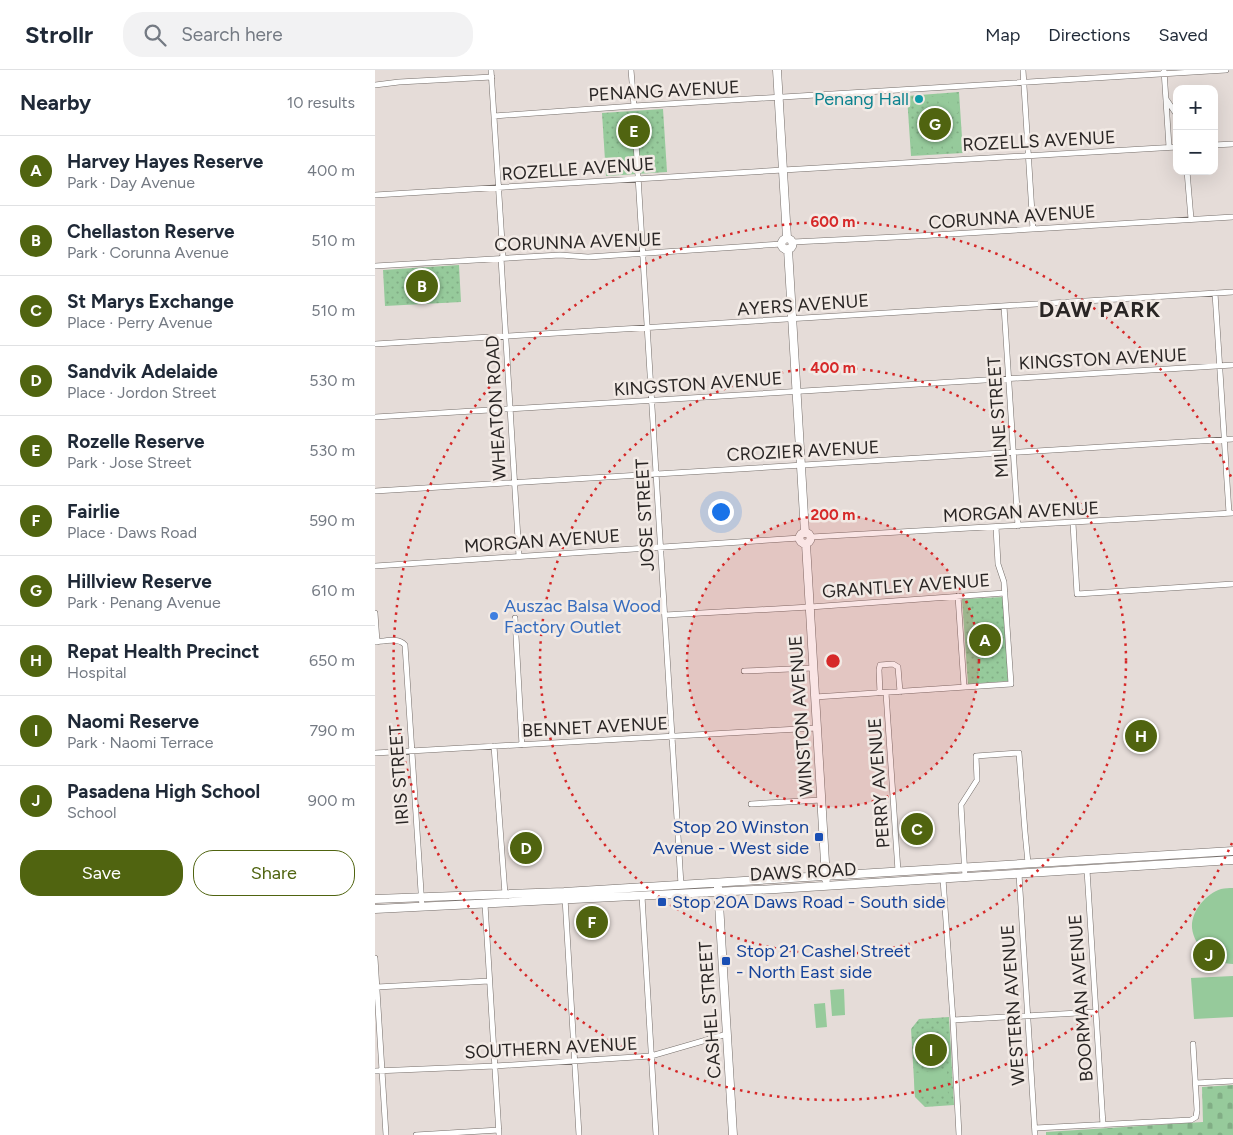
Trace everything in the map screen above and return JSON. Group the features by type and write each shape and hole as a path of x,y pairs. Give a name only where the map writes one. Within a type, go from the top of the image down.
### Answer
{"main road":[{"name":"WINSTON AVENUE","path":"777,70 827,886"},
{"name":"DAWS ROAD","path":"375,910 485,904 681,885 826,875 1175,854 1231,854"},
{"path":"1175,854 1181,864"},
{"path":"1181,864 1185,854"},
{"name":"DAWS ROAD","path":"375,899 505,894 642,896 1181,864 1218,861 1231,854"},
{"path":"1070,860 1082,865 1087,870 1089,866 1099,859"},
{"name":"CASHEL STREET","path":"717,883 733,1135"}],"street":[{"name":"WHEATON ROAD","path":"491,70 519,556"},
{"path":"631,70 634,106"},
{"path":"1023,70 1033,229"},
{"name":"PENANG AVENUE","path":"494,116 1164,72 1226,70"},
{"path":"1164,72 1169,147"},
{"path":"375,85 492,77"},
{"path":"1166,98 1173,109"},
{"name":"JOSE STREET","path":"636,143 681,885"},
{"path":"1218,144 1233,144"},
{"name":"ROZELLS AVENUE","path":"783,170 1173,147"},
{"name":"ROZELLE AVENUE","path":"375,196 783,170"},
{"path":"1187,175 1191,219"},
{"name":"CORUNNA AVENUE","path":"375,266 560,255 588,257 643,254 787,243 1233,217"},
{"name":"AYERS AVENUE","path":"375,344 1233,292"},
{"path":"1215,293 1224,439 1231,513"},
{"name":"MILNE STREET","path":"1005,306 1018,526"},
{"name":"KINGSTON AVENUE","path":"375,417 1233,365"},
{"name":"CROZIER AVENUE","path":"375,491 1233,439"},
{"name":"MORGAN AVENUE","path":"375,566 1231,513"},
{"path":"1073,523 1077,594 1233,584"},
{"path":"815,698 1011,684 1004,582 998,564 995,527"},
{"name":"GRANTLEY AVENUE","path":"665,616 1005,593"},
{"path":"958,596 964,687"},
{"path":"375,614 376,642"},
{"path":"515,618 522,745"},
{"name":"IRIS STREET","path":"376,642 398,640 405,645 422,907"},
{"name":"PERRY AVENUE","path":"898,871 883,693 879,670 881,665 893,664 898,667 900,692"},
{"path":"744,671 813,668"},
{"name":"BENNET AVENUE","path":"375,753 817,728"},
{"path":"495,746 505,894"},
{"path":"965,877 961,805 977,780 976,756 1019,753 1028,863"},
{"path":"751,804 821,800"},
{"name":"BOORMAN AVENUE","path":"1087,870 1103,1125"},
{"name":"WESTERN AVENUE","path":"1019,874 1035,1135"},
{"path":"943,879 959,1135"},
{"path":"565,896 579,1135"},
{"path":"642,896 656,1135"},
{"path":"416,1135 499,1132 485,904"},
{"path":"375,958 386,1135"},
{"path":"376,983 489,981"},
{"path":"953,1020 1096,1012"},
{"name":"SOUTHERN AVENUE","path":"375,1071 495,1066 651,1056 727,1034"},
{"path":"1035,1128 1191,1120 1197,1110 1193,1044"},
{"path":"1196,1083 1233,1081"}],"green space":[{"path":"959,92 963,153 911,156 907,96"},
{"path":"948,96 949,114 940,114 939,97"},
{"path":"949,96 957,96 958,113 950,113"},
{"path":"929,97 937,97 938,114 930,114"},
{"path":"663,109 667,172 606,176 602,113"},
{"path":"960,133 961,151 953,151 952,134"},
{"path":"950,134 951,151 943,152 942,135"},
{"path":"930,135 931,153 923,153 922,136"},
{"path":"932,135 940,135 941,152 933,152"},
{"path":"912,136 920,136 921,153 913,154"},
{"path":"619,147 630,147 631,169 620,170"},
{"path":"606,148 618,148 619,170 607,170"},
{"path":"459,265 461,302 385,306 383,270"},
{"path":"1003,597 1008,681 968,684 962,599"},
{"path":"1233,888 1233,964 1212,958 1201,948 1194,935 1192,922 1194,915 1205,899 1215,891"},
{"path":"1233,976 1233,1017 1194,1019 1191,978"},
{"path":"844,989 845,1015 832,1016 830,990"},
{"path":"825,1003 827,1027 816,1028 814,1004"},
{"path":"949,1017 954,1105 925,1107 915,1097 911,1029 919,1019"},
{"path":"947,1070 948,1095 915,1097 914,1073"},
{"path":"1233,1085 1233,1135 1046,1135 1046,1132 1203,1122 1202,1087"}],"place":[{"name":"Penang Hall","path":"919,99"},
{"name":"Hillview Reserve","path":"935,124"},
{"name":"Rozelle Reserve","path":"634,131"},
{"name":"Chellaston Reserve","path":"422,286"},
{"name":"Auszac Balsa Wood Factory Outlet","path":"494,616"},
{"name":"Harvey Hayes Reserve","path":"985,640"},
{"name":"Repat Health Precinct","path":"1141,736"},
{"name":"St Marys Exchange","path":"917,829"},
{"name":"Stop 20 Winston Avenue - West side","path":"819,837"},
{"name":"Sandvik Adelaide","path":"526,848"},
{"name":"Stop 20A Daws Road - South side","path":"662,902"},
{"name":"Fairlie","path":"592,922"},
{"name":"Pasadena High School","path":"1209,955"},
{"name":"Stop 21 Cashel Street - North East side","path":"726,961"},
{"name":"Naomi Reserve","path":"931,1050"}],"district":[{"name":"DAW PARK","path":"1100,309"}]}
